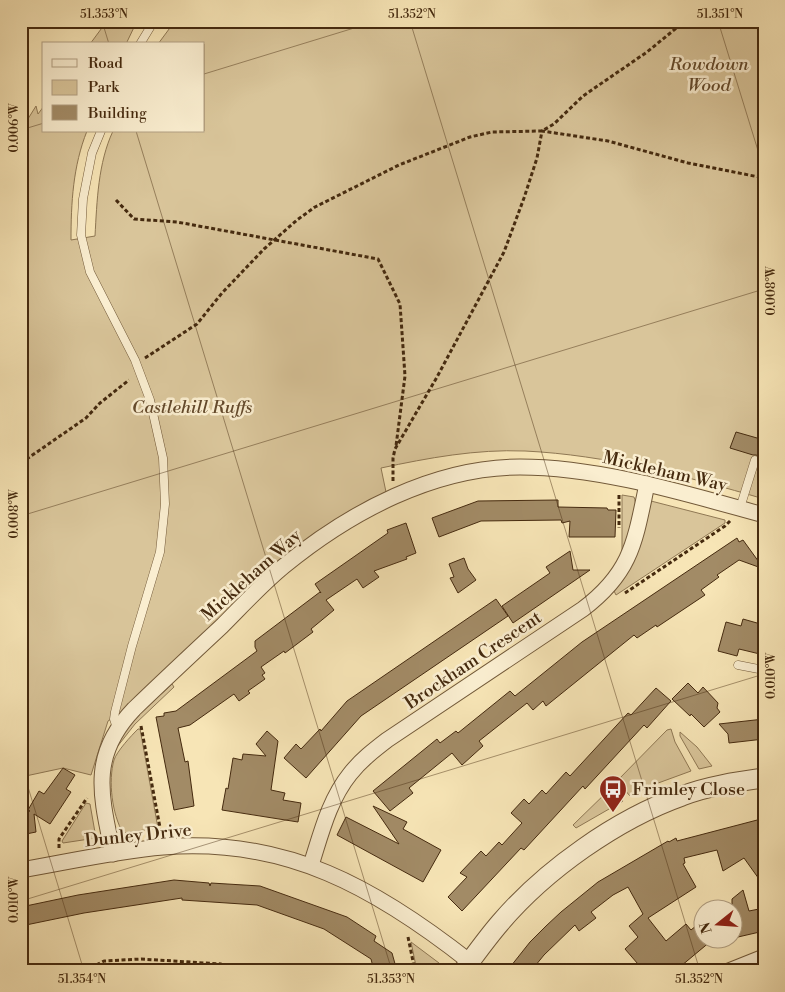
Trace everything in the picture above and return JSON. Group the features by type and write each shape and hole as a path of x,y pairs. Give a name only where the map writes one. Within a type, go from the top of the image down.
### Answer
{"street":[{"name":"Mickleham Way","path":"113,854 101,788 104,761 117,728 134,709 284,566 336,528 394,497 456,475 509,467 563,469 647,484 764,516"},
{"name":"Brockham Crescent","path":"311,865 334,800 351,773 366,757 387,740 568,620 604,591 618,575 630,554 638,530 647,484"},
{"path":"466,966 500,922 524,897 556,870 601,837 638,816 682,796 717,786 764,778"},
{"name":"Dunley Drive","path":"21,870 164,847 192,846 247,851 283,857 311,865 383,900 466,966"},
{"path":"729,971 764,958"}],"lane":[{"path":"141,42 154,21"},
{"path":"101,132 92,153 83,199 81,236 90,272 138,368 150,400 163,458 165,504 160,552 132,646 115,712 117,728"},
{"path":"740,508 755,460"},
{"path":"738,665 764,670"}],"path":[{"path":"395,449 437,377 504,252 526,190 542,131 554,124 583,96 647,52 685,21"},
{"path":"21,463 86,418 100,403 135,376 140,361 197,324 222,293 297,220 315,208 399,165 447,145 492,132 542,131 608,141 688,163 764,178"},
{"path":"116,200 134,219 177,222 378,259 400,304 405,376 393,458 394,497"},
{"path":"604,591 613,598 618,598 725,526 740,508"},
{"path":"134,709 142,728 164,847"},
{"path":"58,864 59,839 86,799 101,788"},
{"path":"408,937 415,971"},
{"path":"84,971 104,961 141,960 221,964 234,971"}],"green space":[{"path":"107,21 137,21 127,42 91,42"},
{"path":"175,21 764,21 764,499 646,468 555,453 488,451 434,458 381,468 386,492 352,510 125,710 108,721 91,775 63,768 21,777 21,130 36,106 38,114 42,109 42,132 87,132 76,171 71,240 95,236 101,169 113,132 205,132 205,42 159,42"},
{"path":"622,495 634,497 635,510 632,526 622,554"},
{"path":"651,501 725,520 725,523 616,595 614,591 628,571 639,549"},
{"path":"172,684 174,687 135,724 117,747 127,729 148,705"},
{"path":"140,729 158,828 123,833 116,817 112,797 112,768 118,752"},
{"path":"671,729 675,742 691,771 650,786 630,796 617,781 667,730"},
{"path":"680,732 697,747 712,766 699,769 680,736"},
{"path":"611,788 623,801 576,828 573,825"},
{"path":"86,803 90,804 96,838 63,843 62,841"},
{"path":"411,942 439,963 438,971 417,971"}],"building":[{"path":"736,432 764,440 764,458 730,448"},
{"path":"558,500 558,507 607,508 608,510 616,510 615,537 569,537 570,521 562,523 561,520 481,521 439,537 432,518 478,501"},
{"path":"406,523 416,553 406,557 407,559 374,571 379,577 363,588 357,579 326,600 334,610 311,629 313,632 285,653 284,651 261,667 265,673 262,675 265,679 248,691 250,693 239,701 234,694 190,725 178,728 185,762 188,761 194,806 174,810 156,717 164,716 164,713 176,711 257,651 255,641 321,593 315,584 388,533 387,530"},
{"path":"737,538 739,542 743,540 764,569 739,560 717,575 719,577 701,590 705,595 657,627 656,625 637,638 634,635 546,706 543,701 533,710 527,703 479,741 483,746 462,765 452,753 409,788 413,793 390,811 373,791 437,739 440,743 456,731 458,733 510,691 515,696 582,642"},
{"path":"570,551 573,570 590,570 513,623 502,606 550,573 546,567"},
{"path":"464,558 468,569 476,580 458,593 450,578 454,577 449,564"},
{"path":"496,599 508,616 361,716 306,778 284,758 296,744 301,749 320,729 321,731 347,701"},
{"path":"743,619 764,625 764,655 739,649 737,656 718,651 726,622 741,626"},
{"path":"688,683 698,693 703,687 718,703 717,708 720,712 704,727 672,699"},
{"path":"656,688 671,701 647,728 644,725 585,789 583,786 524,850 521,848 462,911 448,897 467,877 460,873 481,851 486,856 499,842 502,845 522,823 511,813 524,799 529,804 542,790 546,794 566,772 570,776 628,713 631,715"},
{"path":"764,719 764,739 729,743 728,734 719,724"},
{"path":"267,731 278,741 271,790 285,793 283,800 301,803 298,822 222,810 226,788 228,789 233,758 242,760 243,754 266,756 256,744"},
{"path":"63,768 75,775 66,789 71,792 50,824 34,814 36,832 21,835 21,813 30,811 28,810 39,791 44,794"},
{"path":"373,806 407,822 403,829 441,850 423,882 337,835 346,817 399,844"},
{"path":"761,819 762,824 764,823 764,886 744,858 723,871 717,850 684,858 685,863 683,864 696,887 648,918 666,941 686,924 692,929 692,950 700,950 675,971 644,971 625,949 638,937 629,926 643,914 628,887 613,895 591,912 596,918 579,931 575,925 544,955 531,971 507,971 530,942 546,926 598,882 668,841 676,838 677,841"},
{"path":"174,880 209,883 210,886 211,883 260,886 347,917 376,936 374,941 392,953 397,971 374,971 371,959 324,929 257,905 182,900 182,898 84,913 21,926 21,907 78,895"},
{"path":"743,890 749,911 764,908 764,931 742,936 742,900 732,899"}],"place":[{"name":"Frimley Close","path":"613,813"}],"park label":[{"name":"Rowdown Wood","path":"709,74"},
{"name":"Castlehill Ruffs","path":"192,407"}]}
